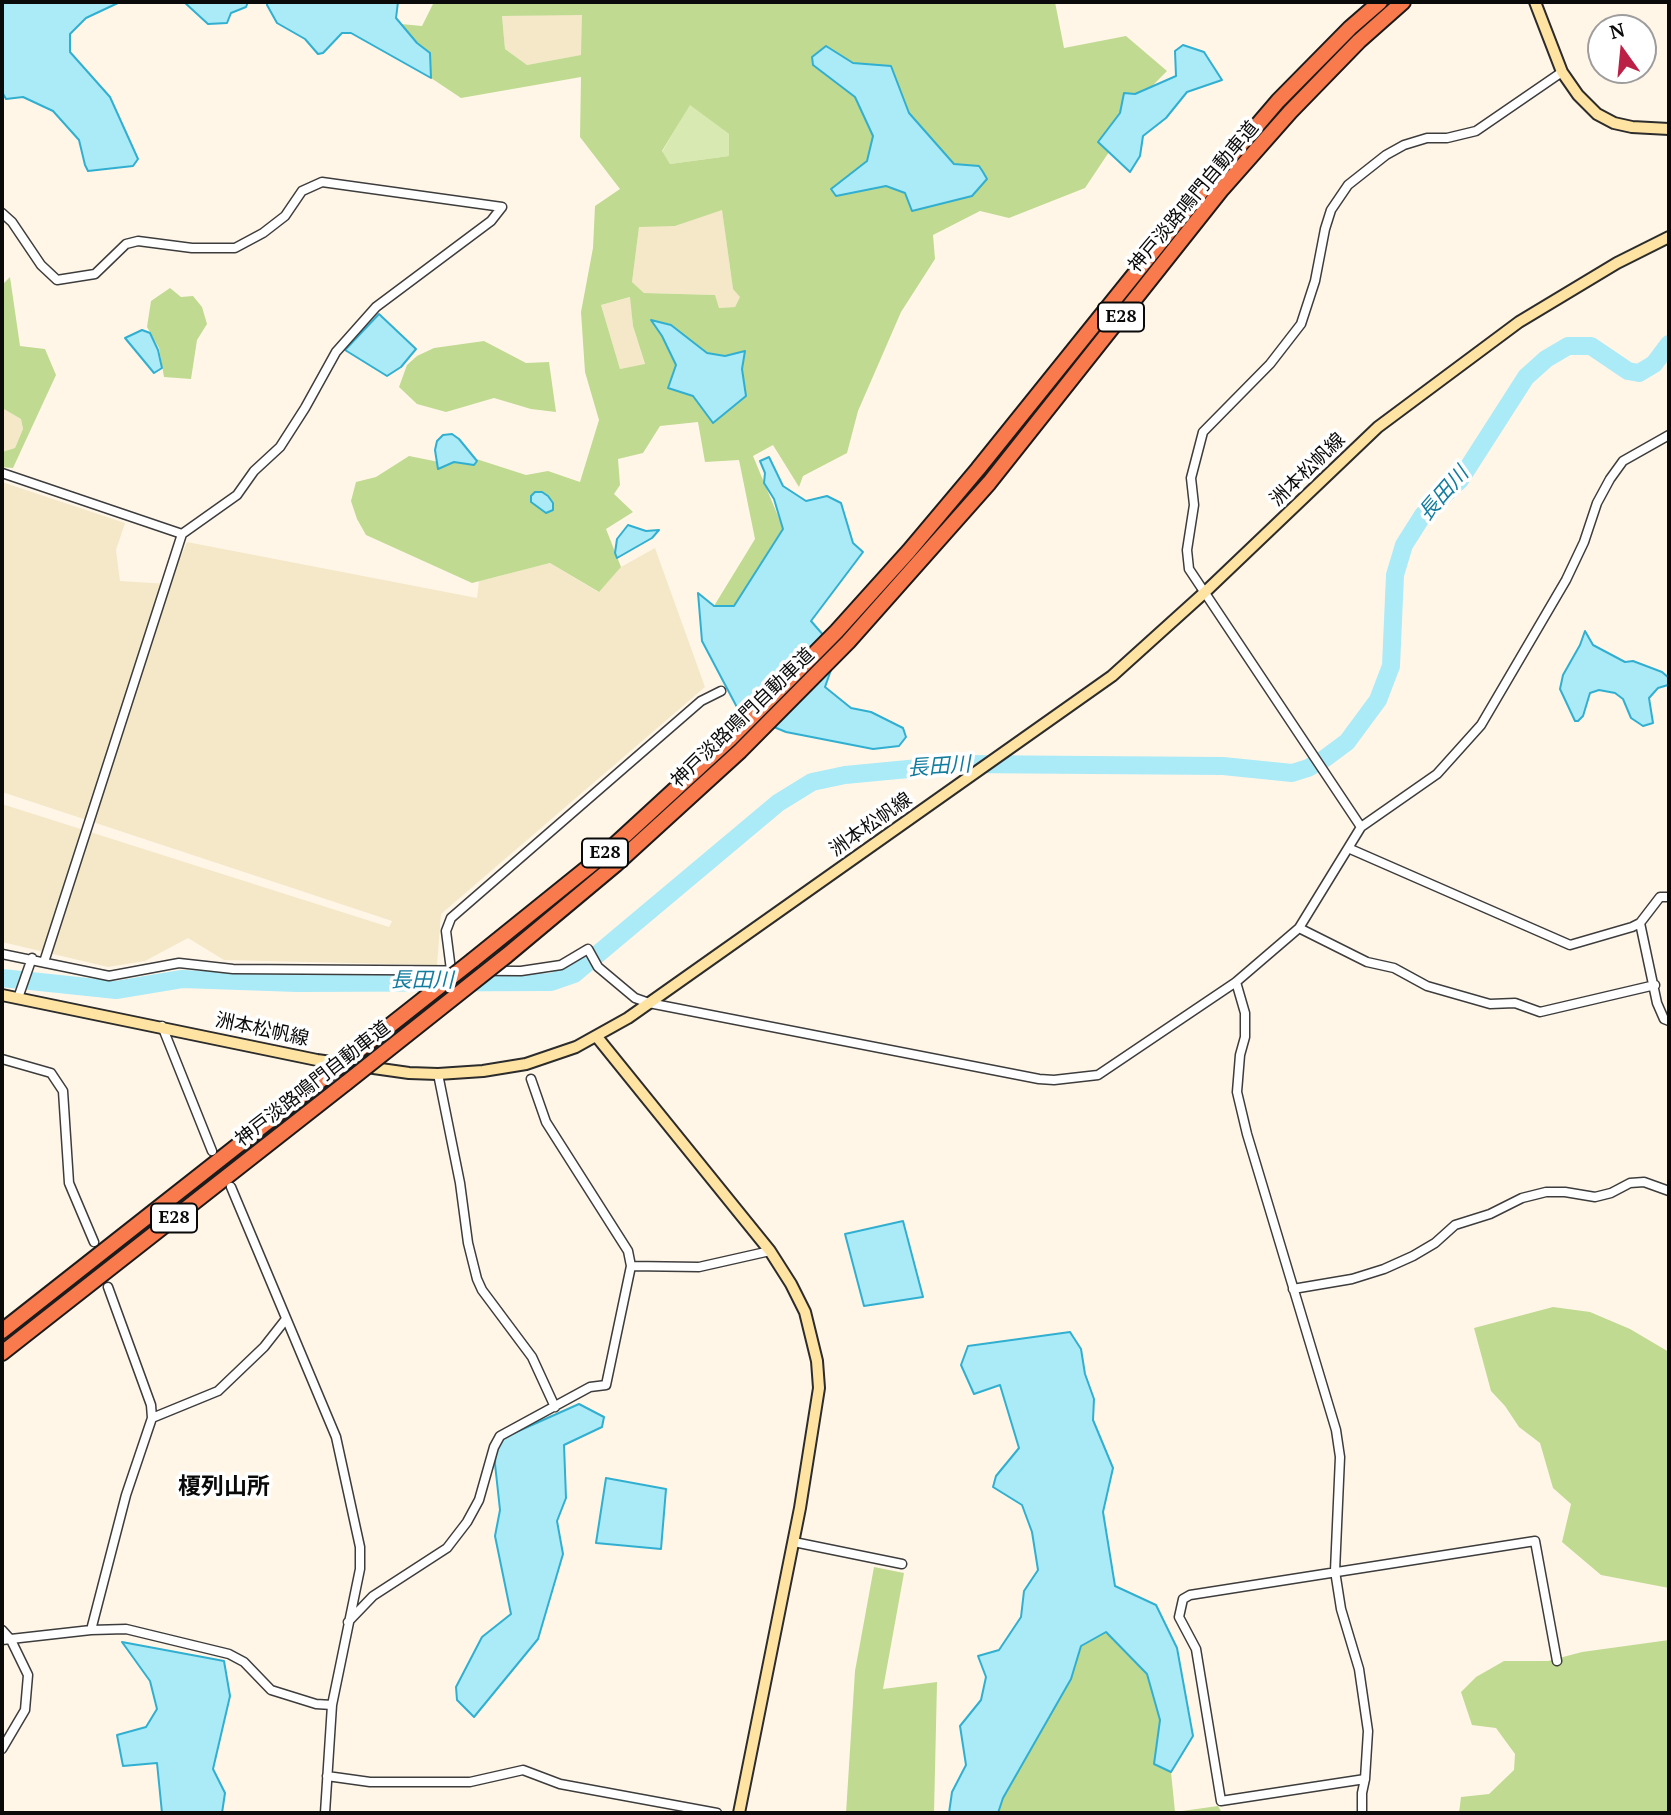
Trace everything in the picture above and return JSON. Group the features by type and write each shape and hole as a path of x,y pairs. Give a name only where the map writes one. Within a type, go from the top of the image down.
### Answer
{"highway":[{"name":"神戸淡路鳴門自動車道","path":"2,1331 607,852 731,738 837,631 909,551 1212,178 1278,101 1380,2"},
{"name":"神戸淡路鳴門自動車道","path":"2,1353 506,956 615,865 740,751 848,642 989,483 1222,189 1290,112 1359,41 1404,2"}],"main road":[{"path":"1535,2 1562,72 1578,95 1597,114 1614,123 1669,130"},
{"name":"洲本松帆線","path":"2,995 317,1060 409,1073 483,1071 526,1064 557,1055 597,1037 1112,676 1204,593 1378,427 1519,322 1617,263 1669,237"},
{"path":"597,1037 770,1251 805,1312 817,1361 819,1388 794,1542 739,1813"}],"street":[{"path":"1361,827 1189,569 1187,550 1194,505 1191,478 1203,432 1270,365 1301,324 1315,281 1331,210 1348,185 1375,163 1404,145 1427,138 1454,137 1476,131 1562,72"},
{"path":"2,213 12,222 41,265 57,279 95,274 127,244 138,241 192,248 235,248 263,233 285,216 302,191 322,182 502,207 491,221 376,307 335,352 280,447 254,471 237,495 181,534 44,962"},
{"path":"2,954 32,958 109,976 179,963 233,969 521,971 561,965 588,949 598,967 635,998 649,1003 1054,1080 1098,1075 1236,982 1299,928 1361,827 1437,774 1480,725 1566,580 1584,542 1597,503 1610,479 1623,461 1669,435"},
{"path":"2,474 181,534"},
{"path":"451,970 446,931 451,918 701,701 720,691"},
{"path":"1348,848 1570,945 1640,923 1660,897 1669,897"},
{"path":"1640,923 1657,1003 1664,1019 1669,1021"},
{"path":"1299,928 1367,962 1394,968 1427,986 1490,1004 1515,1003 1541,1012 1655,985"},
{"path":"18,998 32,958"},
{"path":"1236,982 1245,1013 1245,1037 1240,1055 1237,1092 1336,1430 1340,1457 1335,1571 1340,1609 1359,1669 1368,1731 1362,1813"},
{"path":"162,1026 212,1152"},
{"path":"2,1059 51,1073 63,1091 69,1183 93,1242"},
{"path":"438,1074 458,1173 468,1243 477,1279 482,1290 532,1357 555,1407"},
{"path":"348,1622 373,1597 447,1548 467,1522 479,1500 496,1441 500,1436 590,1387 606,1385 631,1266 628,1251 546,1122 531,1079"},
{"path":"1293,1289 1352,1279 1384,1269 1435,1243 1455,1225 1490,1214 1522,1198 1546,1192 1595,1197 1611,1193 1630,1183 1644,1182 1669,1191"},
{"path":"231,1187 336,1437 360,1547 360,1569 332,1705 325,1813"},
{"path":"631,1266 699,1267 770,1251"},
{"path":"91,1630 125,1494 152,1418 151,1405 107,1287"},
{"path":"152,1418 218,1391 264,1347 286,1319"},
{"path":"1365,1779 1221,1801 1196,1649 1179,1617 1183,1599 1190,1595 1335,1571 1535,1541 1557,1661"},
{"path":"794,1542 902,1564"},
{"path":"6,1640 91,1630 126,1629 229,1654 244,1662 271,1690 316,1704 332,1705"},
{"path":"2,1630 28,1675 25,1710 2,1749"},
{"path":"327,1776 370,1782 470,1782 523,1770 560,1784 716,1813"}],"shaded area":[{"path":"582,14 582,55 527,65 505,49 502,16"},
{"path":"722,209 733,289 741,296 735,307 719,308 714,295 644,293 632,282 639,226 675,226"},
{"path":"631,297 633,326 645,365 620,369 601,305"},
{"path":"2,408 21,419 23,429 15,448 2,452"},
{"path":"2,482 125,523 116,550 120,581 169,584 187,542 477,598 479,581 550,563 598,592 621,567 655,548 705,687 441,914 437,965 224,960 188,938 145,961 108,967 2,942 2,804 389,927 392,921 2,792"}],"green space":[{"path":"434,2 1055,2 1064,48 1126,36 1167,71 1098,141 1109,152 1085,188 1009,218 980,211 933,235 935,259 901,312 858,411 847,453 803,476 799,487 773,445 753,456 783,528 734,606 714,606 755,539 739,460 705,462 698,422 660,426 643,453 618,459 620,485 614,494 633,512 606,529 621,567 599,592 550,563 472,583 366,535 357,519 351,501 356,482 376,477 409,456 444,463 467,456 526,475 548,471 580,482 599,420 585,372 581,312 593,248 595,206 620,189 580,137 581,77 461,98 431,78 430,53 417,43 401,24 422,26","holes":["582,15 581,55 527,65 505,49 502,16","826,46 852,63 891,66 909,113 954,164 979,166 905,193 886,186 831,189 867,161 873,136 855,97 813,65","690,105 729,134 729,156 670,164 662,151","722,210 733,289 740,297 735,307 719,308 715,295 644,293 632,282 639,227 675,226","630,297 633,326 645,364 620,369 601,305","652,322 671,325 707,353 725,356 742,369 746,396 713,423 693,396 669,388 676,365"]},
{"path":"690,104 729,134 729,156 670,164 662,152"},
{"path":"10,277 20,346 45,349 56,375 13,468 2,467 2,452 15,448 23,429 21,419 2,408 2,285"},
{"path":"170,288 181,297 193,296 202,307 207,324 197,340 191,379 164,377 159,348 147,327 151,301"},
{"path":"484,341 526,363 549,362 556,412 531,409 494,398 446,412 417,404 399,387 407,365 417,356 434,348"},
{"path":"1553,1307 1590,1312 1630,1329 1669,1352 1669,1588 1601,1575 1562,1542 1571,1504 1553,1488 1540,1443 1519,1427 1491,1391 1474,1328"},
{"path":"874,1567 904,1573 883,1689 937,1682 934,1813 846,1813 855,1671"},
{"path":"1106,1632 1147,1674 1160,1720 1154,1764 1171,1772 1175,1812 1218,1806 1222,1813 998,1813 1003,1798 1071,1679 1081,1645"},
{"path":"1669,1640 1669,1813 1459,1813 1461,1797 1489,1794 1514,1770 1515,1754 1496,1728 1472,1725 1461,1692 1476,1677 1504,1661 1548,1661 1582,1652"}],"water":[{"path":"2,2 120,2 86,18 70,34 70,52 110,97 138,159 133,166 88,171 79,140 53,111 23,97 6,99 2,92"},
{"path":"184,2 248,2 246,7 231,13 227,23 208,24"},
{"path":"267,2 398,2 396,18 417,43 430,53 431,78 351,33 342,33 323,53 318,54 305,39 277,23"},
{"path":"1183,45 1204,52 1222,80 1187,92 1166,118 1143,136 1140,156 1130,172 1098,142 1120,113 1124,93 1135,94 1176,76 1175,51"},
{"path":"826,46 853,63 891,66 909,113 954,164 979,166 983,172 987,179 972,196 912,211 905,193 886,186 836,196 831,189 867,161 873,136 855,97 813,65 812,57"},
{"path":"379,314 416,349 401,367 387,376 345,350"},
{"path":"651,320 671,325 707,353 725,356 745,351 742,369 746,396 713,423 693,396 668,388 676,365"},
{"path":"142,330 150,333 158,350 162,368 154,373 125,338"},
{"path":"452,434 477,461 474,465 454,462 438,469 435,450 437,441 443,435"},
{"path":"769,457 783,486 806,501 827,496 841,503 853,543 863,552 811,621 831,644 832,667 825,687 851,708 871,712 903,728 906,737 899,746 873,749 786,732 740,713 702,641 698,593 714,606 734,606 783,529 774,499 764,483 765,473 760,461"},
{"path":"535,492 548,496 553,503 553,510 546,513 531,502 531,496"},
{"path":"628,525 646,531 659,530 652,538 617,558 617,539"},
{"path":"1585,631 1593,645 1625,662 1633,661 1662,672 1669,678 1668,685 1658,688 1649,698 1653,723 1643,726 1631,718 1623,699 1615,693 1599,690 1590,693 1583,716 1575,721 1560,689 1563,675"},
{"path":"903,1221 923,1297 864,1306 845,1234"},
{"path":"1070,1332 1081,1349 1085,1374 1094,1399 1093,1420 1113,1468 1103,1512 1115,1586 1156,1605 1177,1648 1193,1736 1171,1772 1154,1764 1160,1720 1147,1674 1106,1632 1081,1646 1071,1679 1003,1798 998,1813 949,1813 952,1792 966,1765 960,1726 981,1700 986,1677 978,1656 999,1650 1021,1617 1024,1591 1038,1570 1032,1532 1022,1505 993,1487 996,1476 1019,1448 1000,1385 974,1394 961,1365 968,1346"},
{"path":"579,1404 604,1417 602,1427 564,1445 566,1498 557,1521 563,1554 538,1639 474,1717 457,1700 456,1687 482,1637 511,1614 495,1536 500,1510 495,1464 496,1441"},
{"path":"606,1478 666,1489 661,1549 596,1543"},
{"path":"122,1642 224,1661 230,1696 213,1769 225,1793 222,1813 162,1813 157,1763 123,1766 117,1735 146,1727 157,1709 150,1681"}],"waterway":[{"name":"長田川","path":"2,978 116,990 182,979 297,983 551,982 574,974 778,803 812,782 845,775 961,764 1223,766 1292,773 1308,768 1347,742 1378,700 1391,666 1395,575 1404,545 1423,515 1460,480 1526,377 1546,359 1568,346 1591,346 1628,371 1639,373 1654,364 1669,344"}],"district":[{"name":"榎列山所","path":"224,1487"}]}
